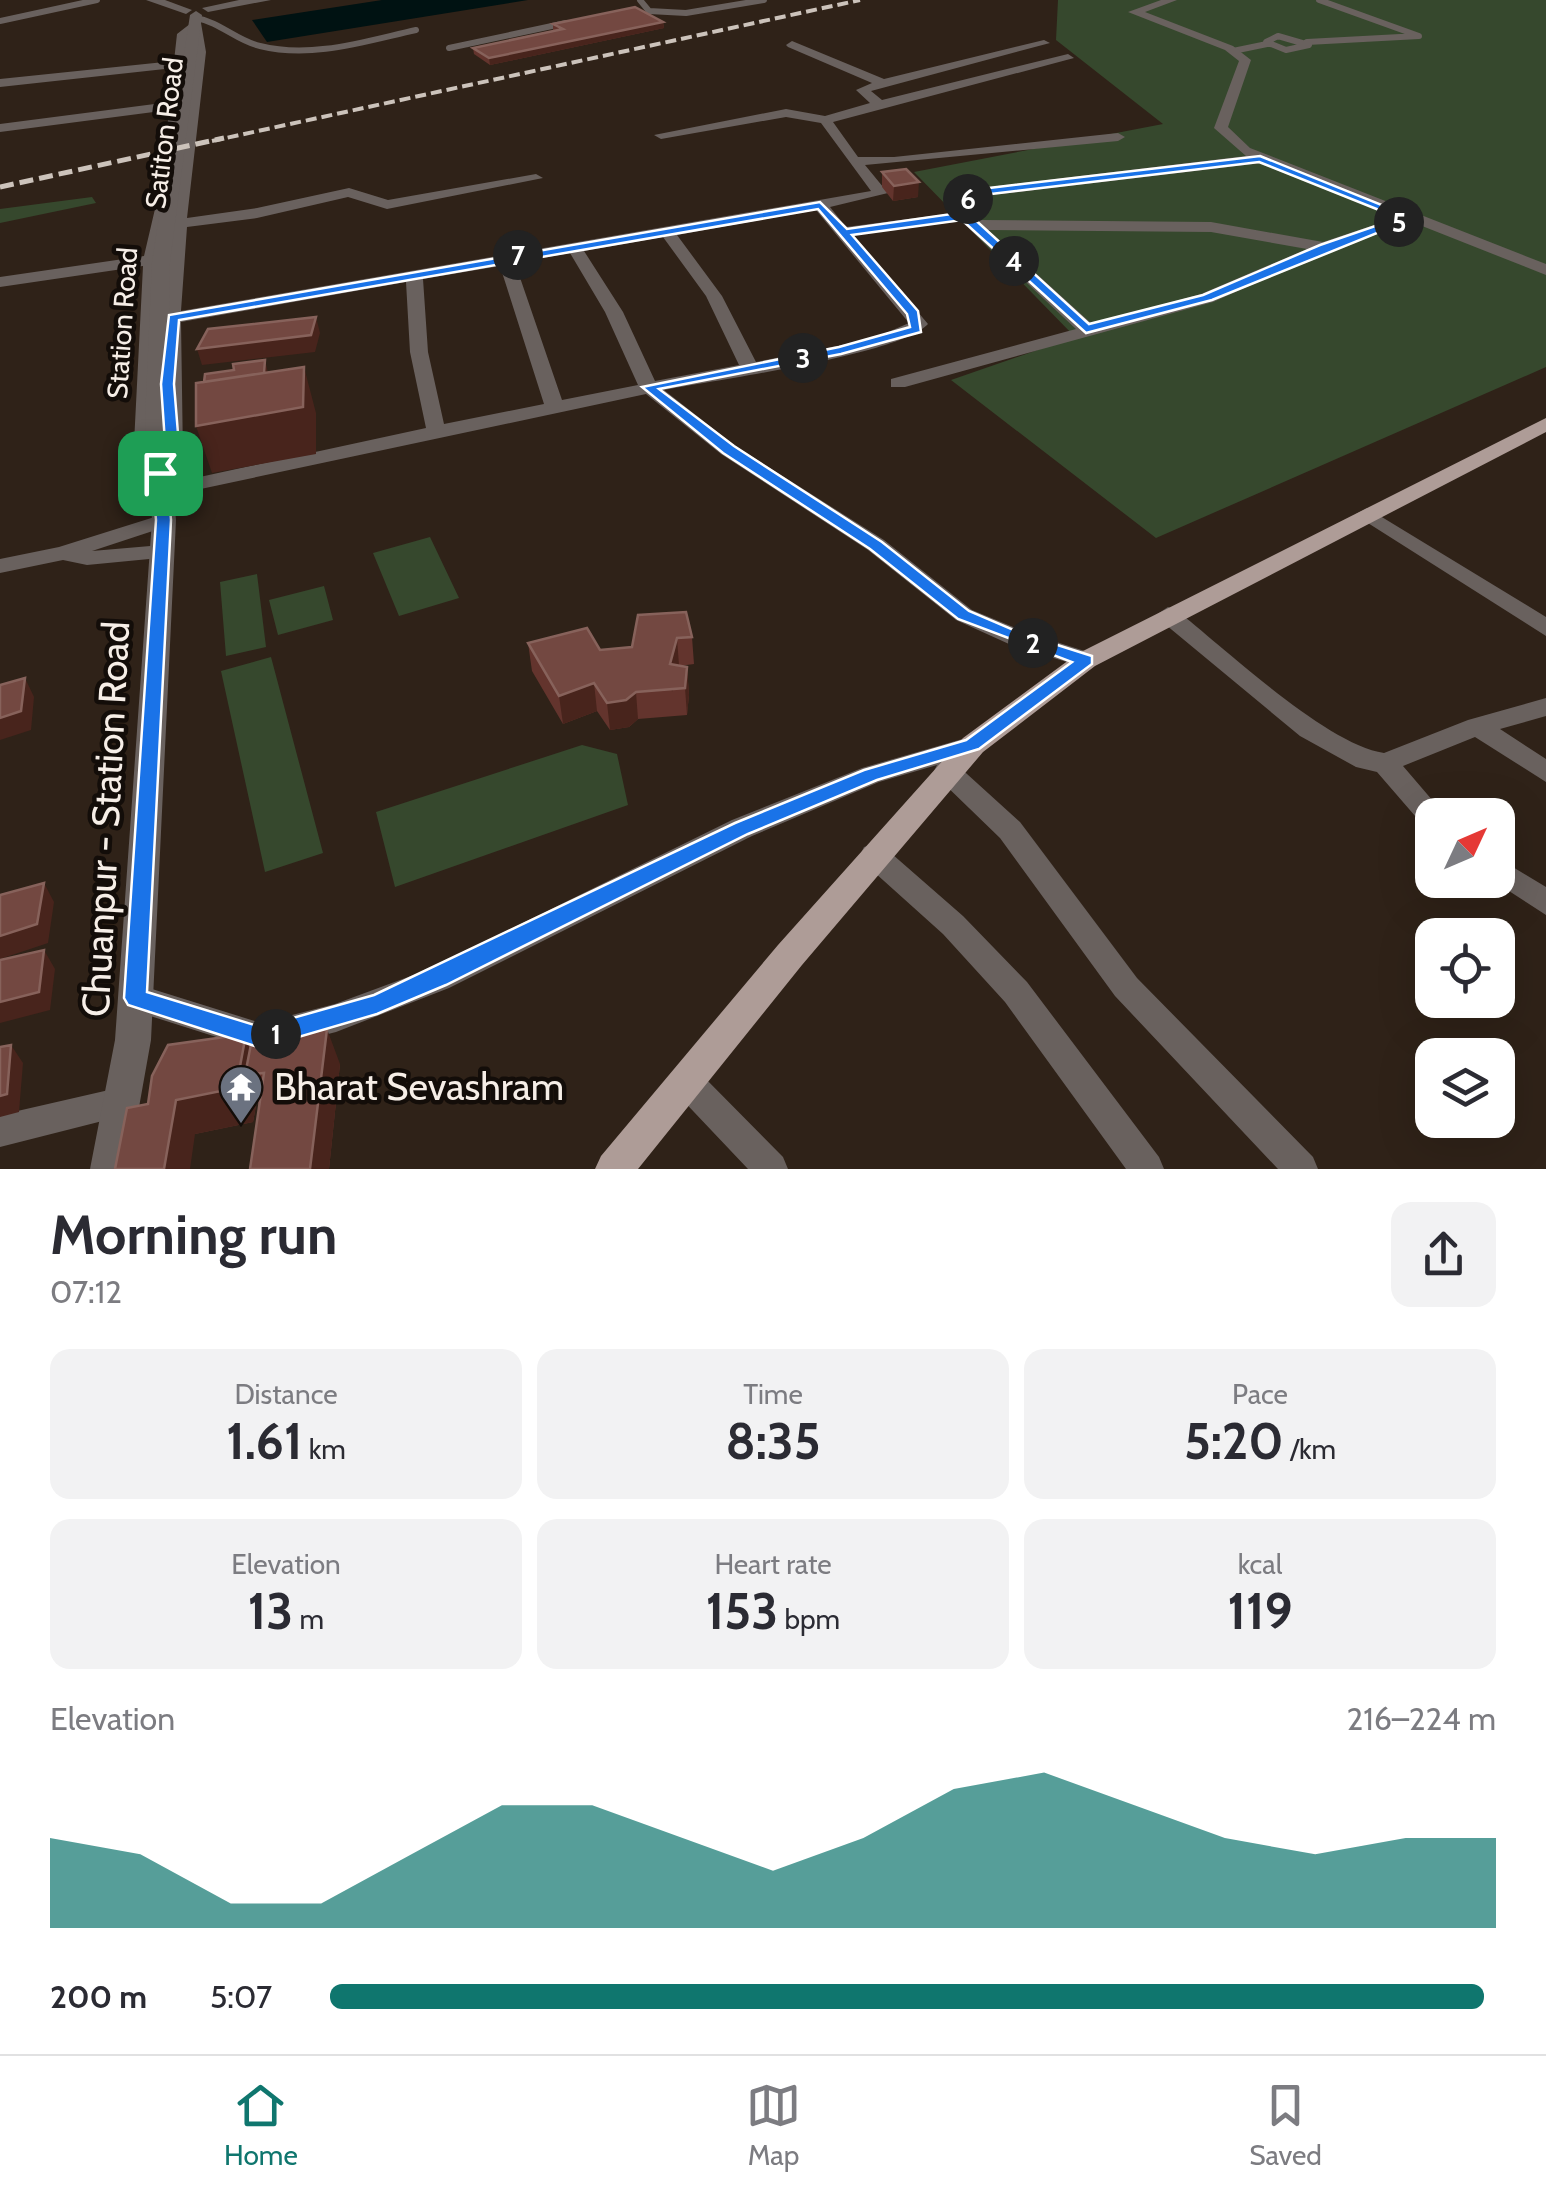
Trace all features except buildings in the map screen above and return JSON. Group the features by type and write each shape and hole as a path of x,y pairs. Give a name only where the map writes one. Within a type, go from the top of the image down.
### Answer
{"main road":[{"path":"614,1169 874,855 972,744 1086,660 1168,614 1546,424"}],"street":[{"path":"152,0 196,20 265,0"},
{"path":"1172,0 1134,12 1233,50 1246,65 1221,128 1234,144 1260,159 1546,270"},
{"name":"Station Road","path":"162,494 143,463 151,260 169,179 184,31 196,20"},
{"name":"Station Road","path":"162,494 156,420 161,262 196,20"},
{"name":"Satiton Road","path":"162,494 173,458 168,384 173,260 196,20"},
{"path":"880,104 862,90 1044,43"},
{"path":"792,45 883,83"},
{"path":"661,135 786,114 825,120 1068,58"},
{"path":"0,83 178,64"},
{"path":"0,128 175,105"},
{"path":"173,318 881,193 825,120"},
{"path":"854,160 894,161 1118,137"},
{"path":"1086,329 969,220 963,203 989,191 1260,159"},
{"path":"178,224 257,213 349,192 387,205 536,178"},
{"path":"0,566 63,553 162,494 554,405 841,350 917,329 914,314 820,205"},
{"path":"898,383 1208,298 1324,247 1409,218"},
{"path":"844,232 969,220 1211,227 1324,247"},
{"path":"667,232 714,296 750,366"},
{"path":"573,246 614,312 648,387 728,450 876,545 964,615 1016,638 1086,660"},
{"path":"505,258 554,405"},
{"path":"0,282 151,260"},
{"path":"414,273 419,352 436,432"},
{"name":"Chuanpur - Station Road","path":"109,1169 136,998 162,494"},
{"path":"1367,514 1546,628"},
{"path":"63,553 87,558 162,552"},
{"path":"1168,614 1309,729 1338,748 1385,763 1415,798"},
{"path":"1385,763 1477,726 1546,707"},
{"path":"1477,726 1546,772"},
{"path":"209,1051 336,1018 407,991 742,828 871,775 972,744"},
{"path":"947,771 1010,830 1126,987 1302,1169"},
{"path":"874,855 953,925 1016,992 1147,1169"},
{"path":"1515,882 1546,903"},
{"path":"136,998 261,1037"},
{"path":"0,1131 124,1088 158,1065"},
{"path":"687,1082 771,1169"}],"lane":[{"path":"0,21 97,0"},
{"path":"626,11 642,4 678,14 764,0"},
{"path":"1268,44 1266,40 1278,36 1307,42 1419,36 1319,0"},
{"path":"196,20 223,24 246,42 280,50 336,46 416,30"},
{"path":"449,48 571,22"},
{"path":"1233,50 1268,44 1298,50 1308,47 1307,42"}],"green space":[{"path":"1058,0 1546,0 1546,367 1156,538 951,380 1075,337 914,172 1163,124 1056,40"},
{"path":"92,197 96,203 0,223 0,209"},
{"path":"430,537 459,598 399,616 373,553"},
{"path":"257,574 266,647 226,656 220,582"},
{"path":"324,586 333,620 278,635 269,600"},
{"path":"271,657 323,853 265,872 221,671"},
{"path":"582,745 617,754 628,805 395,887 376,812"}],"shaded area":[{"path":"382,0 528,0 267,42 252,20"}],"railway":[{"path":"212,141 860,0"},
{"path":"0,187 224,138"}],"place":[{"name":"Bharat Sevashram","path":"241,1125"}],"route":[{"path":"160,473 164,520 136,998 261,1037 377,1004 561,919 742,828 871,775 972,744 1086,660 1016,638 964,615 876,545 728,450 648,387 841,350 917,329 914,314 844,232 964,216 1086,329 1208,298 1324,247 1409,218 1260,159 989,191 963,203 960,208 964,216 844,232 820,205 230,306 173,318 168,384 173,458 160,473"}]}
